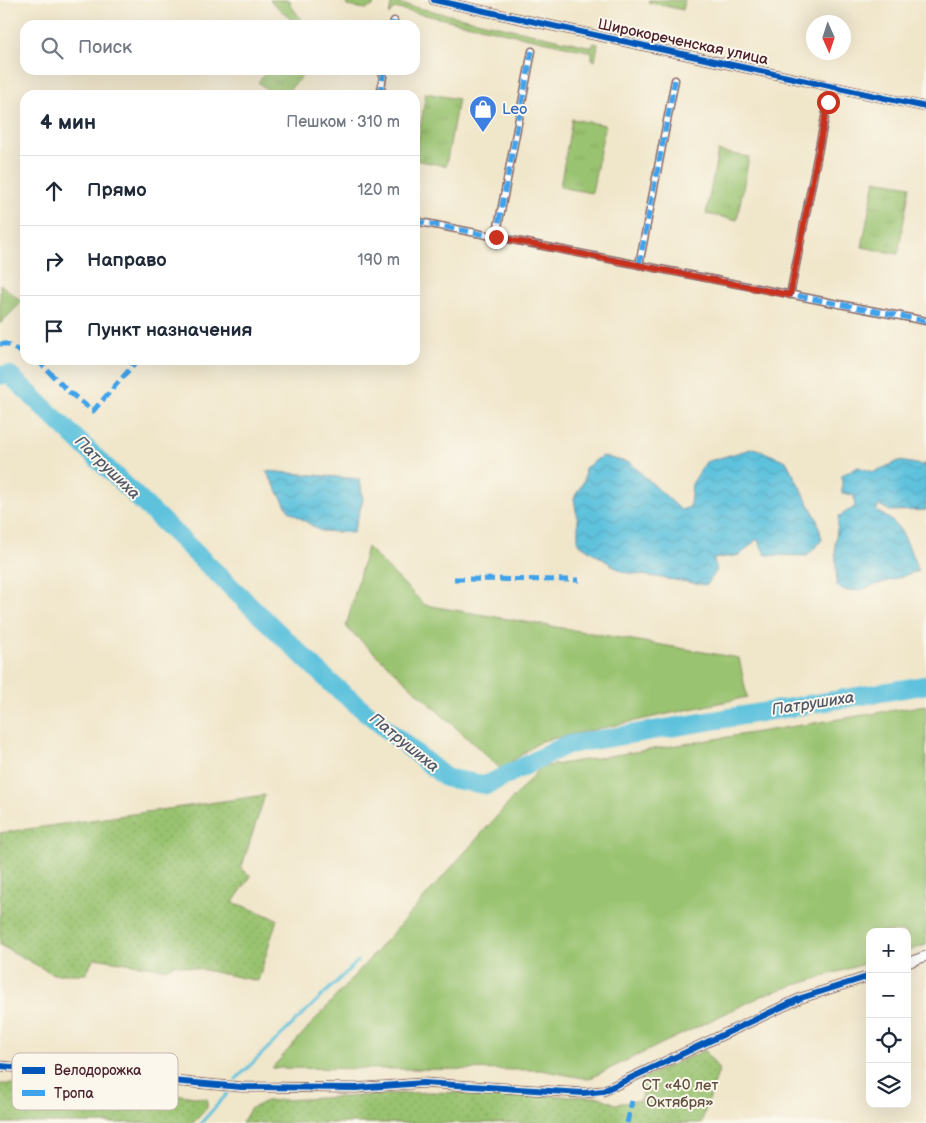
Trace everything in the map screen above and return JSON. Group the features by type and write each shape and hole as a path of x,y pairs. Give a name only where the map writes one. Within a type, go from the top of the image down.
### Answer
{"street":[{"name":"Широкореченская улица","path":"434,0 926,108"},
{"path":"496,237 532,51"},
{"path":"381,90 383,75"},
{"path":"638,265 674,80"},
{"path":"790,295 828,102"},
{"path":"420,222 926,321"},
{"path":"911,962 926,956"},
{"path":"178,1082 241,1087 356,1088 423,1083 583,1093 604,1091 801,998 866,977"}],"green space":[{"path":"270,0 290,0 290,4 301,20 292,20"},
{"path":"341,0 373,0 373,6 366,9 347,6 346,2"},
{"path":"392,0 396,0 396,3 592,47 594,43 598,44 595,61 592,59 592,52 394,8 389,15"},
{"path":"649,0 685,0 683,10 648,2"},
{"path":"264,75 303,75 289,90 267,90 258,82"},
{"path":"426,93 458,99 446,166 420,161 420,130"},
{"path":"572,119 605,125 592,193 560,187"},
{"path":"718,151 749,157 737,220 706,214"},
{"path":"875,180 910,186 898,254 862,247"},
{"path":"0,284 20,300 20,304 0,324"},
{"path":"367,547 425,605 739,658 747,697 541,741 501,769 346,627"},
{"path":"926,705 926,945 911,950 911,928 866,928 866,963 766,994 588,1079 541,1070 272,1068 541,767"},
{"path":"265,795 241,869 251,876 233,902 277,919 258,981 174,964 166,969 94,958 86,974 53,974 0,945 0,833"},
{"name":"СТ «40 лет Октября»","path":"705,1050 719,1070 701,1123 242,1123 250,1109 266,1101 430,1092 600,1097 615,1104 642,1100 641,1079"},
{"path":"0,1084 12,1084 12,1110 178,1110 178,1094 207,1099 207,1108 193,1123 0,1123"}],"water":[{"path":"754,448 786,461 817,519 822,540 807,556 766,555 757,539 740,555 713,559 717,570 707,585 623,572 578,543 578,522 574,498 584,481 585,468 602,456 630,463 681,510 690,507 692,484 706,462"},
{"path":"899,461 922,465 926,463 926,510 890,511 879,505 876,511 893,522 904,536 918,571 861,590 847,591 837,586 835,545 839,516 855,507 854,495 842,493 842,475 858,467 874,472"},
{"path":"266,471 360,479 363,500 353,533 321,531 289,511"}],"waterway":[{"name":"Патрушиха","path":"0,375 10,375 333,685 446,778 487,785 566,745 926,685"},
{"path":"236,1079 358,961"},
{"path":"201,1123 227,1094"}],"marked path":[{"path":"496,237 532,51"},
{"path":"381,90 383,75"},
{"path":"639,265 675,80"},
{"path":"790,295 828,102"},
{"path":"420,222 926,321"},
{"path":"0,344 6,344 20,351"},
{"path":"42,365 69,392 93,411 133,365"},
{"path":"454,579 579,580"},
{"path":"627,1123 632,1101"}],"cycle path":[{"path":"434,0 926,107"},
{"path":"178,1082 241,1087 356,1088 423,1083 583,1093 603,1091 801,998 866,977"},
{"path":"0,1066 12,1067"}],"place":[{"name":"Leo","path":"483,133"}],"route":[{"path":"496,237 790,295 828,102"}]}
